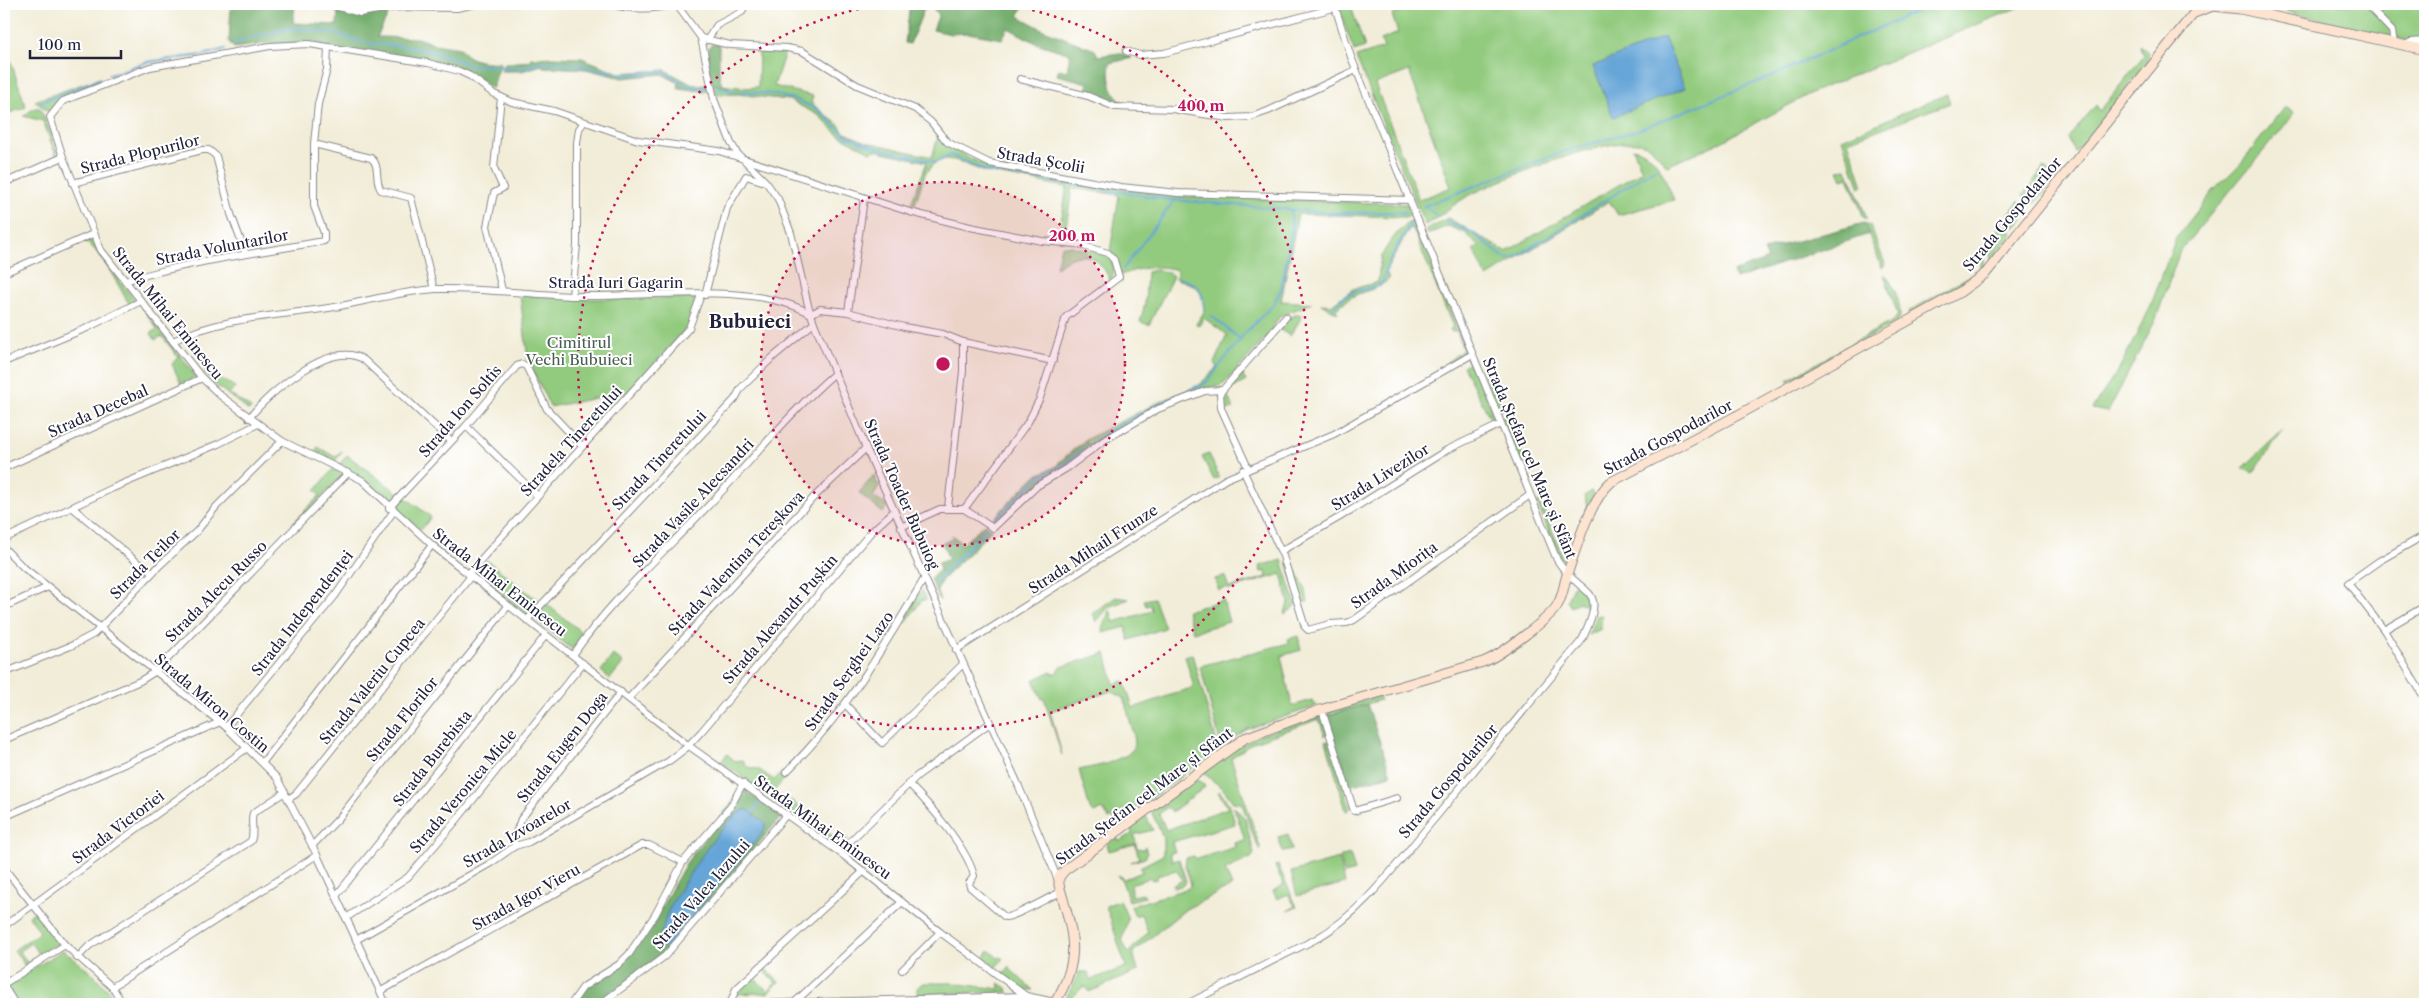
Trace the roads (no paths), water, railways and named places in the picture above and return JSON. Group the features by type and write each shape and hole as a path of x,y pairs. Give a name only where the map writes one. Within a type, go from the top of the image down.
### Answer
{"street":[{"path":"328,4 360,13 396,7 457,8 476,4"},
{"path":"610,4 622,8 650,10 676,4"},
{"name":"Strada Toader Bubuiog","path":"676,4 704,39 714,99 731,142 766,182 778,199 791,233 814,323 866,448 990,723 1058,880 1072,939 1074,960 1068,978 1055,1003"},
{"path":"704,39 717,26 742,12 745,4"},
{"path":"2265,4 2265,14 2425,50"},
{"path":"2366,4 2392,31 2394,43"},
{"path":"1126,51 1140,55 1164,53 1334,6"},
{"name":"Strada Ștefan cel Mare și Sfânt","path":"1058,880 1065,870 1240,741 1257,732 1322,710 1490,660 1558,606 1567,576 1556,560 1499,425 1410,200 1356,70 1334,6"},
{"name":"Strada Gospodarilor","path":"1188,1004 1330,931 1352,913 1393,868 1582,640 1591,622 1595,605 1582,585 1567,576 1597,499 1611,482 1740,414 1960,292 1979,279 1999,258 2188,17 2199,9 2213,6 2265,14"},
{"name":"Strada Școlii","path":"704,39 730,45 787,48 802,51 857,85 915,109 932,122 947,142 989,163 1121,187 1178,193 1410,200"},
{"path":"2405,46 2410,42 2425,41"},
{"name":"Strada Mihai Eminescu","path":"328,47 308,44 270,46 150,67 63,101 50,117 62,157 101,250 202,378 249,418 282,441 368,485 391,510 508,606 689,746 864,870 940,932 1026,996"},
{"path":"434,289 412,198 381,190 378,186 377,168 371,158 314,144 318,104 327,69 328,47 428,63 459,71 512,102 554,111 638,140 705,148 805,178 864,199 970,227 1042,241 1076,244 1108,252 1114,260 1119,277 1066,317 1044,391 1028,422 964,509"},
{"path":"1020,79 1088,96 1115,107 1172,109 1228,118 1251,117 1268,112 1356,70"},
{"path":"502,97 494,168 504,185 503,188 494,193 487,226 502,290"},
{"path":"572,296 577,245 577,143 579,129 584,122"},
{"name":"Strada Voluntarilor","path":"125,281 176,266 245,252 324,240 324,233 314,206 314,144"},
{"name":"Strada Plopurilor","path":"73,184 202,150 213,152 216,156 231,214 245,252"},
{"path":"4,183 62,157"},
{"name":"Stradela Tineretului","path":"469,575 689,328 703,295 727,208 733,194 746,176 766,182"},
{"path":"848,312 864,199"},
{"path":"4,272 93,234"},
{"name":"Strada Iuri Gagarin","path":"173,341 191,332 230,322 333,307 434,289 502,290 572,296 703,295 762,297 786,302 811,314"},
{"path":"4,362 87,328 141,301"},
{"path":"811,314 820,309 848,312 904,327 943,334 963,342 1053,361"},
{"path":"1282,553 1221,408 1220,398 1222,390 1286,317"},
{"name":"Strada Tineretului","path":"527,620 735,399 753,376 814,323"},
{"path":"948,507 963,371 963,342"},
{"name":"Strada Mihail Frunze","path":"956,650 1214,485 1246,469 1334,434 1471,355"},
{"path":"249,418 267,396 302,370 333,358 354,357 364,360 451,441"},
{"name":"Strada Ion Soltîs","path":"391,510 466,426 507,376 517,366 522,364 533,377 547,409 582,446"},
{"name":"Strada Vasile Alecsandri","path":"573,655 592,631 658,558 808,399 835,373"},
{"name":"Strada Decebal","path":"4,468 202,378"},
{"path":"901,527 933,511 948,507 964,509 993,528 1037,486 1067,468 1103,441 1158,409 1205,391 1222,390"},
{"path":"4,539 218,444 258,424"},
{"name":"Strada Livezilor","path":"1282,553 1448,450 1499,425"},
{"path":"466,426 538,496"},
{"name":"Strada Teilor","path":"4,673 85,640 101,627 153,572 197,531 216,507 282,441"},
{"name":"Strada Valentina Tereșkova","path":"629,698 820,491 866,448"},
{"name":"Strada Alecu Russo","path":"4,740 140,681 156,671 348,474"},
{"name":"Strada Miorița","path":"1282,553 1306,630 1347,624 1530,495"},
{"path":"73,508 138,564 153,572"},
{"name":"Strada Independenței","path":"226,728 335,596 391,510"},
{"name":"Strada Alexandr Pușkin","path":"689,746 872,531 894,511"},
{"path":"2425,535 2379,561 2348,583 2384,630 2425,699"},
{"path":"263,762 432,545"},
{"name":"Strada Miron Costin","path":"4,548 48,587 220,722 278,778 317,855 386,1004"},
{"name":"Strada Valeriu Cupcea","path":"77,958 89,946 251,841 254,836 251,818 254,813 287,796 296,794 337,745 469,575"},
{"name":"Strada Serghei Lazo","path":"786,772 815,743 845,704 924,579"},
{"path":"4,608 48,587"},
{"name":"Strada Florilor","path":"312,846 339,818 508,606"},
{"path":"2384,630 2425,606"},
{"name":"Strada Burebista","path":"336,896 546,635"},
{"name":"Strada Veronica Micle","path":"346,918 408,877 456,822 583,663"},
{"path":"845,704 882,743 963,664"},
{"name":"Strada Eugen Doga","path":"515,846 514,838 521,819 620,692"},
{"path":"1322,710 1354,811 1397,798"},
{"path":"4,817 220,722"},
{"path":"839,852 909,784 942,755 990,723"},
{"name":"Strada Izvoarelor","path":"356,940 491,863 515,846 543,834 669,761 689,746"},
{"name":"Strada Victoriei","path":"4,926 34,906 247,748"},
{"name":"Strada Valea Iazului","path":"571,1004 583,987 618,965 629,954 655,915 683,862 731,806 743,784"},
{"path":"909,784 934,809 967,860 974,876 969,883 970,887 1005,917 1012,917 1061,892"},
{"name":"Strada Valea Iazului","path":"606,1004 607,999 665,956 787,814"},
{"name":"Strada Igor Vieru","path":"381,991 642,845 649,845 683,862"},
{"path":"112,987 317,855"},
{"path":"4,868 65,946 112,987 123,1004"},
{"path":"730,1004 736,989 864,870"},
{"path":"795,1002 902,902"},
{"path":"902,970 940,932"},
{"path":"15,1004 4,985 65,946"},
{"path":"748,1004 1026,996 1055,1003"}],"water":[{"path":"1664,37 1685,88 1613,117 1593,66"},
{"path":"747,809 766,824 763,832 665,948 659,943 669,909 704,852 728,823"}],"waterway":[{"path":"1424,206 1556,154 1638,130 1767,78 1933,4"},
{"path":"234,43 289,28 332,32 365,43 410,47 445,55 470,65 519,68 542,62 580,65 624,75 662,71 687,85 706,88"},
{"path":"109,75 147,62 203,55 225,49"},
{"path":"40,103 100,79"},
{"path":"716,89 773,94 794,99 817,109 846,136 877,148 936,162 951,155 986,171 1172,200 1335,213 1407,212"},
{"path":"1444,221 1471,232 1506,259 1514,258 1656,168"},
{"path":"1123,269 1174,201"},
{"path":"1424,206 1436,215"},
{"path":"992,523 1039,477 1059,468 1106,433 1153,407 1207,382 1245,333 1274,304 1281,289 1292,229 1291,209"},
{"path":"1333,308 1344,296 1378,286 1383,281 1390,259 1411,223"},
{"path":"1179,278 1199,288 1205,309"},
{"path":"1210,315 1240,339"},
{"path":"934,583 987,528"},
{"path":"753,813 759,803"}],"district":[{"name":"Bubuieci","path":"750,322"}],"park label":[{"name":"Cimitirul Vechi Bubuieci","path":"579,350"}]}
